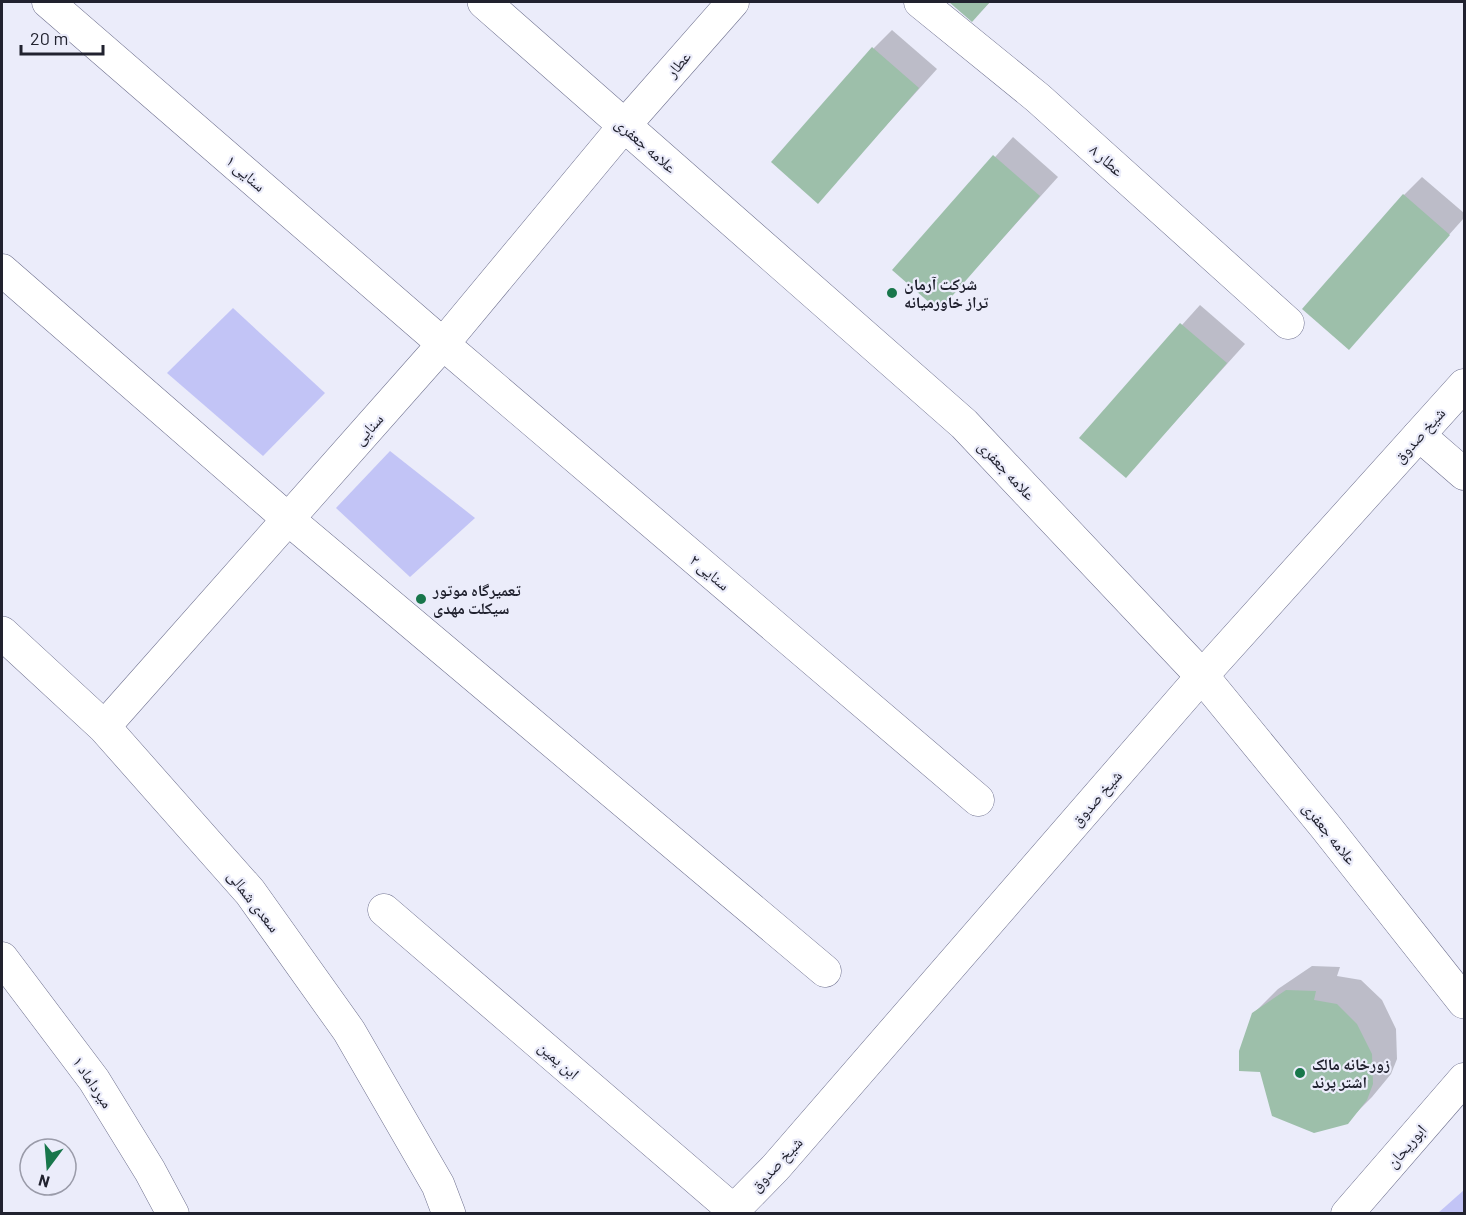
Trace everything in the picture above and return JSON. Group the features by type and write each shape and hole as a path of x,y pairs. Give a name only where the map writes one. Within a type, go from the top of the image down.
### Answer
{"street":[{"name":"سنایی ۱","path":"48,2 443,344"},
{"name":"علامه جعفری","path":"484,2 964,424 1202,676 1325,826 1464,1002"},
{"name":"عطار","path":"624,126 733,2"},
{"name":"عطار ۸","path":"920,2 1038,98 1288,323"},
{"name":"سنایی","path":"104,727 443,344 624,126"},
{"path":"2,270 288,519 825,971"},
{"name":"سنایی ۲","path":"443,344 978,800"},
{"name":"شیخ صدوق","path":"731,1212 776,1167 1202,676 1464,385"},
{"path":"1419,435 1464,474"},
{"name":"سعدی شمالی","path":"2,633 104,727 250,892 350,1031 438,1185 449,1214"},
{"name":"ابن یمین","path":"384,910 731,1212"},
{"name":"میرداماد ۱","path":"2,958 94,1080 150,1171 173,1214"},
{"name":"ابوریحان","path":"1347,1214 1464,1079"}],"shaded area":[{"path":"233,308 325,393 263,456 167,373"},
{"path":"390,451 475,518 410,577 336,508"},
{"path":"1464,1190 1464,1213 1438,1213"}],"building":[{"path":"949,2 990,2 972,22"},
{"path":"872,47 919,88 818,204 771,162"},
{"path":"993,155 1040,196 939,311 892,270"},
{"path":"1403,194 1450,235 1349,350 1302,309"},
{"path":"1180,323 1227,363 1126,478 1079,438"},
{"path":"1286,990 1316,991 1314,1000 1337,1004 1357,1024 1372,1054 1373,1084 1367,1100 1348,1124 1314,1133 1272,1116 1260,1072 1239,1071 1239,1051 1252,1013"}],"place":[{"name":"شرکت آرمان تراز خاورمیانه","path":"892,293"},
{"name":"تعمیرگاه موتور سیکلت مهدی","path":"421,599"},
{"name":"زورخانه مالک اشتر پرند","path":"1300,1073"}]}
